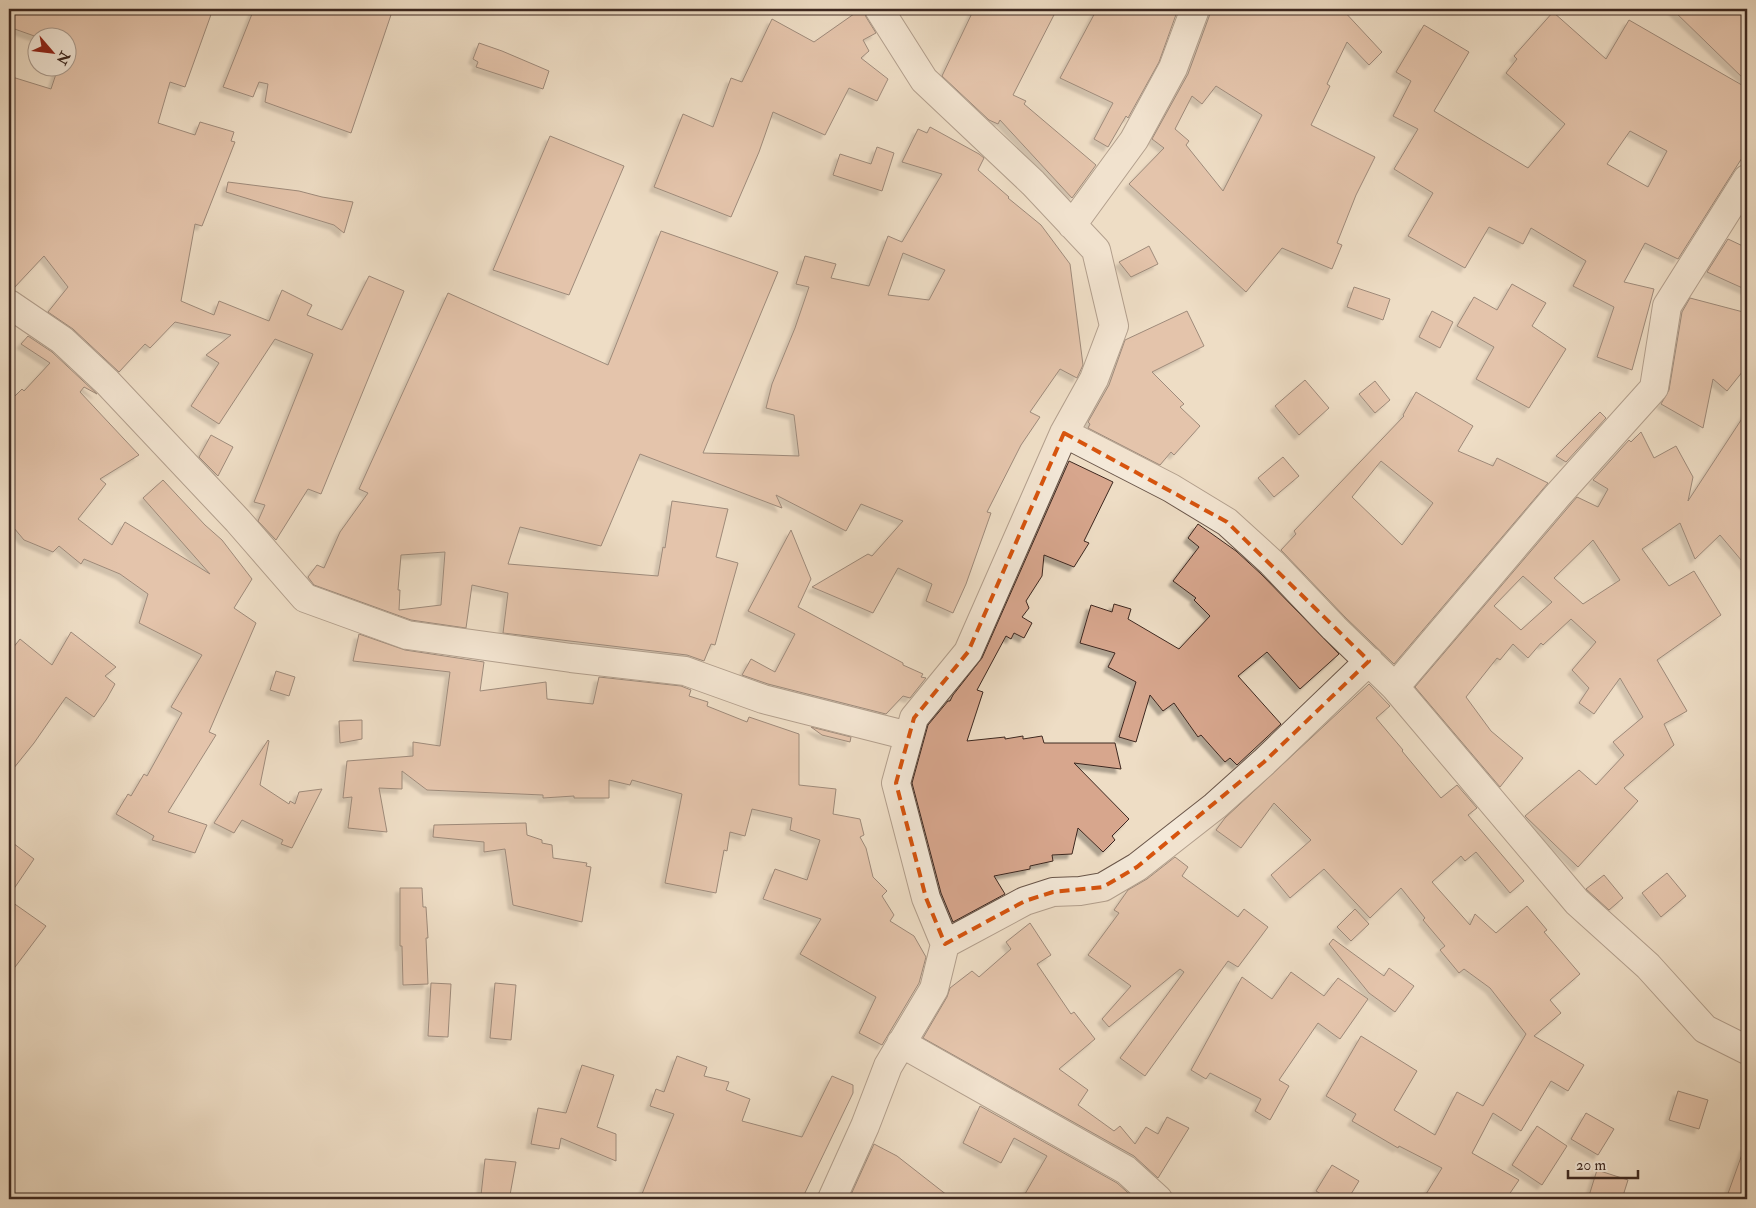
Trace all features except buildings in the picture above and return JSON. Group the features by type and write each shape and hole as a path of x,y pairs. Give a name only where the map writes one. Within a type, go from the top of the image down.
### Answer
{"street":[{"path":"832,1199 865,1126 888,1066 934,989 945,944 926,898 896,783 914,718 968,652 1064,433 1094,379 1114,326 1096,250 1033,182 924,80 879,9"},
{"path":"1072,225 1134,140 1172,68 1195,9"},
{"path":"1395,687 1557,496 1654,388 1667,306 1747,179"},
{"path":"9,304 62,340 107,382 238,521 306,598 407,635 571,658 686,671 763,698 909,736"},
{"path":"1064,433 1171,488 1227,522 1272,563 1334,628 1395,687 1576,902 1648,966 1705,1029 1747,1050"},
{"path":"945,944 1025,901 1053,892 1103,887 1137,867 1215,806 1369,661"},
{"path":"901,1043 1126,1170 1158,1199"}],"highlighted area":[{"path":"1064,433 1227,522 1369,661 1264,762 1137,867 1103,887 1053,892 1025,901 945,944 926,898 896,783 914,718 968,652"}]}
